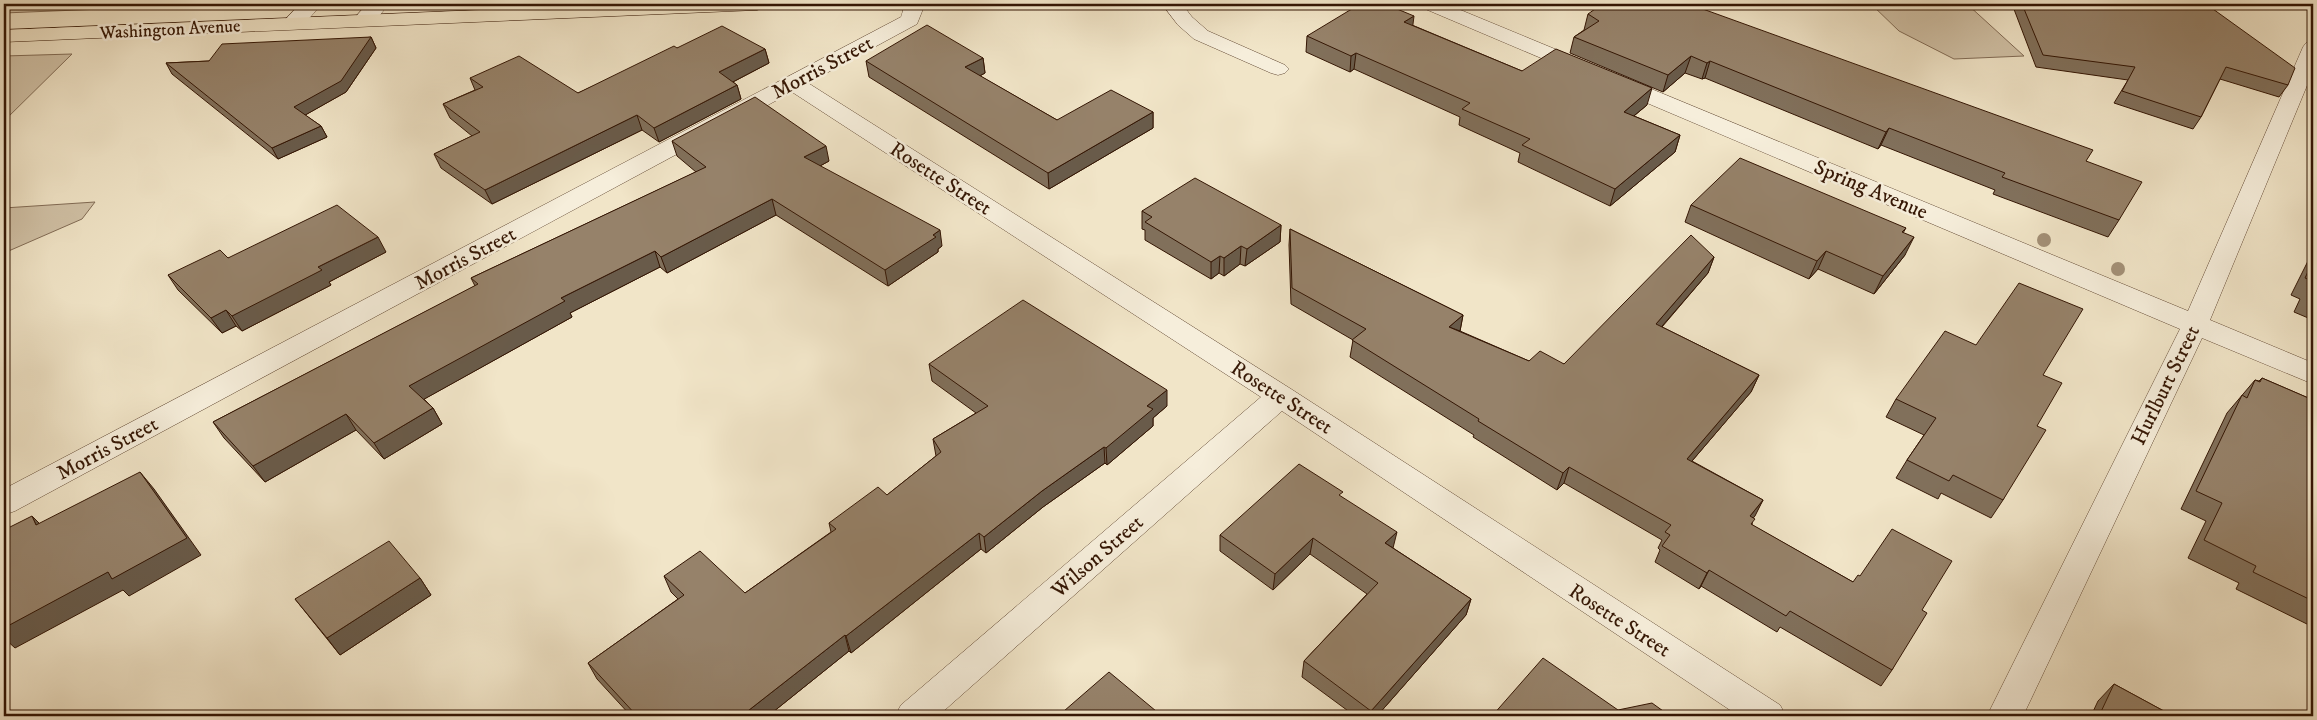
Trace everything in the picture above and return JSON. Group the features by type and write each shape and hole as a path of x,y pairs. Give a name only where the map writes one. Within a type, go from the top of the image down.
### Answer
{"main road":[{"name":"Washington Avenue","path":"4,36 757,4"}],"street":[{"path":"292,23 311,4"},
{"path":"363,20 378,4"},
{"name":"Morris Street","path":"4,503 910,20 915,4"},
{"path":"1172,4 1185,22 1202,35 1278,69"},
{"name":"Spring Avenue","path":"1430,4 2313,374"},
{"name":"Hurlburt Street","path":"2005,716 2195,325 2313,47"},
{"name":"Rosette Street","path":"793,83 1281,396 1768,716"},
{"name":"Wilson Street","path":"912,716 1281,396"}],"shaded area":[{"path":"4,4 223,4 4,13"},
{"path":"1871,4 1967,4 2024,56 1954,59 1899,31"},
{"path":"72,54 4,121 4,56"},
{"path":"95,202 82,219 4,253 4,208"}],"building":[{"path":"1360,4 1385,4 1414,16 1404,22 1522,71 1556,49 1652,88 1624,112 1680,135 1615,189 1522,145 1530,139 1462,109 1470,103 1356,53 1351,56 1307,36"},
{"path":"1602,4 1689,4 2093,150 2086,161 2142,182 2119,220 2002,177 2005,173 1889,128 1886,132 1710,61 1707,63 1691,56 1668,75 1574,37 1599,21 1588,14"},
{"path":"2022,4 2206,4 2295,68 2288,85 2226,67 2201,117 2122,91 2135,67 2043,55"},
{"path":"927,25 983,58 965,67 1057,120 1111,90 1153,112 1048,173 866,61"},
{"path":"722,26 765,49 719,72 737,85 654,128 637,115 485,190 434,154 480,132 443,104 483,87 470,78 519,56 578,93 674,46 677,48"},
{"path":"371,37 341,81 294,107 321,126 272,148 166,63 209,61 222,44"},
{"path":"755,97 826,146 804,157 940,230 933,235 936,237 885,270 772,199 661,257 655,251 561,298 565,301 409,386 433,408 374,443 346,414 253,466 213,422 478,284 471,278 706,167 672,141"},
{"path":"1740,158 1906,228 1902,232 1914,237 1883,276 1826,251 1817,261 1691,205"},
{"path":"1195,178 1281,225 1247,249 1241,246 1224,258 1220,256 1211,262 1145,222 1152,217 1142,211"},
{"path":"337,205 378,237 318,267 322,270 232,316 226,310 211,318 168,275 220,250 228,258"},
{"path":"1290,229 1463,315 1449,327 1529,361 1540,351 1564,364 1691,235 1714,257 1656,324 1759,375 1687,459 1763,500 1750,516 1755,519 1751,524 1853,582 1858,575 1860,576 1892,529 1952,561 1922,610 1927,613 1892,670 1790,611 1786,616 1709,570 1707,573 1662,546 1670,535 1665,532 1671,525 1569,467 1563,473 1352,340 1366,329 1292,288"},
{"path":"2313,261 2313,281 2305,278"},
{"path":"2019,283 2083,309 2043,375 2062,383 2037,426 2046,430 2003,500 1953,475 1949,481 1907,460 1936,418 1896,399 1945,331 1976,345"},
{"path":"2313,283 2313,296 2308,294"},
{"path":"1023,300 1167,390 1147,406 1153,409 1106,448 1104,447 1042,491 984,537 979,533 744,714 747,716 637,716 588,663 684,595 664,576 700,551 745,593 836,529 829,523 878,487 887,495 941,452 933,439 988,406 929,364"},
{"path":"2262,378 2313,400 2313,601 2253,572 2256,566 2204,540 2222,503 2196,491 2242,395 2247,398 2255,380 2260,382"},
{"path":"1299,464 1343,492 1339,495 1397,532 1385,543 1471,599 1371,711 1304,661 1378,583 1313,538 1275,574 1220,535"},
{"path":"140,472 187,538 112,579 108,572 4,628 4,530 32,516 36,525"},
{"path":"389,541 420,578 327,638 295,599"},
{"path":"1543,658 1618,710 1652,703 1670,716 1492,716"},
{"path":"1109,672 1162,716 1069,716 1064,711"},
{"path":"2114,684 2173,716 2099,716"}]}
